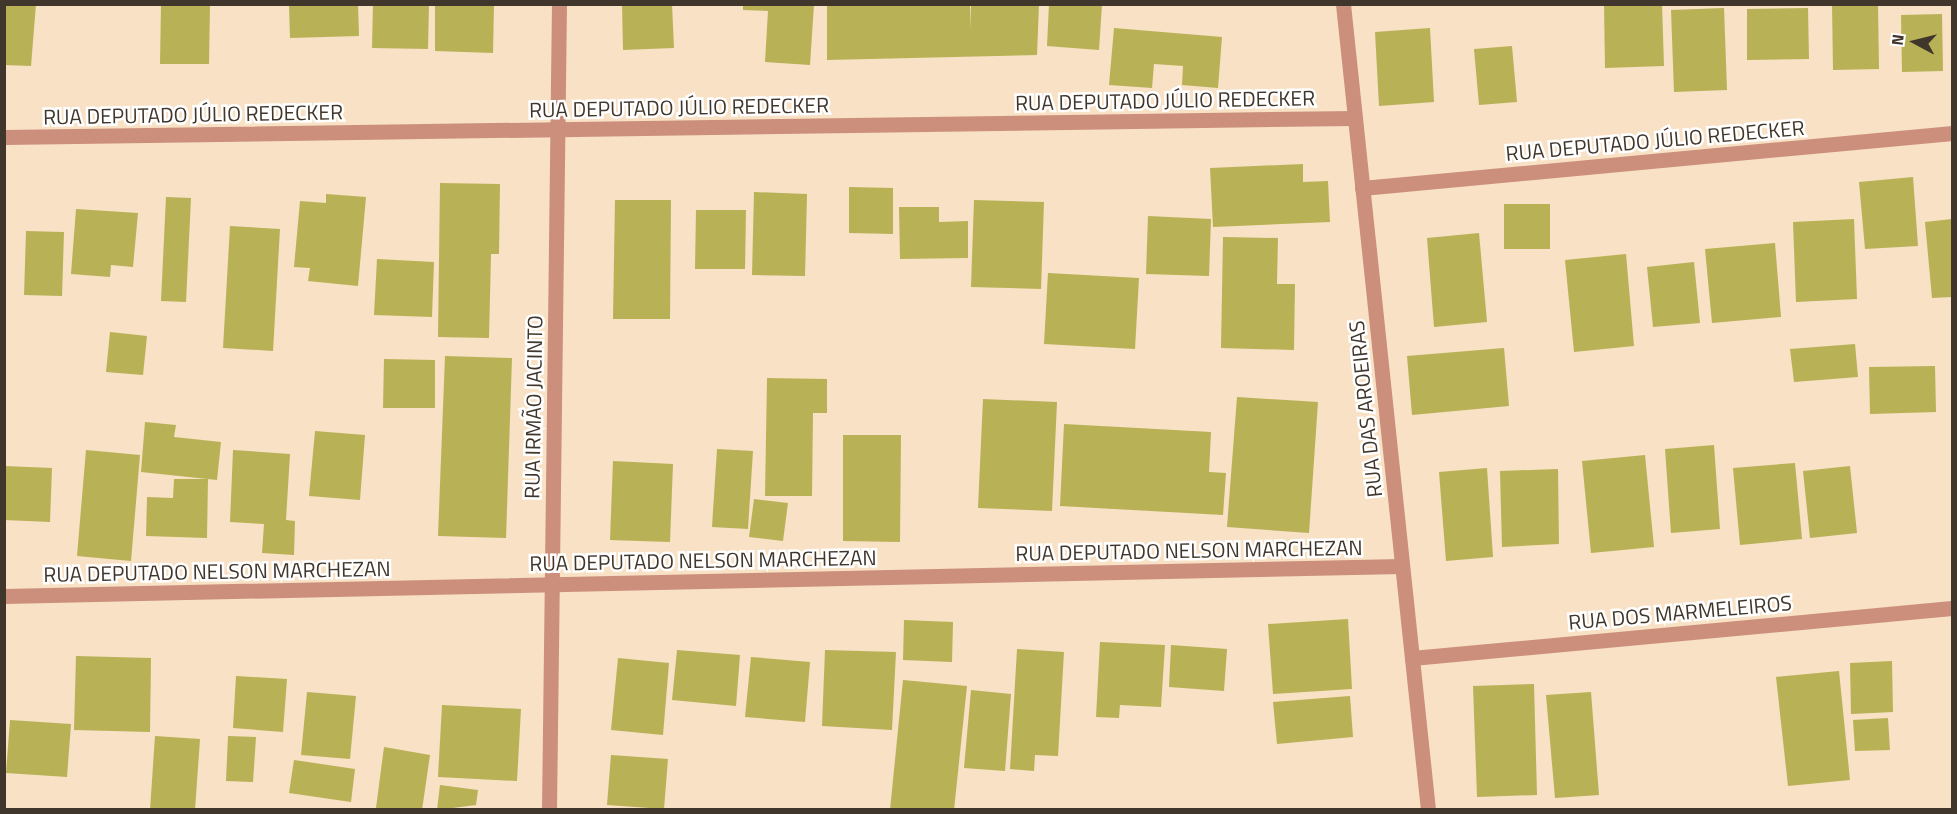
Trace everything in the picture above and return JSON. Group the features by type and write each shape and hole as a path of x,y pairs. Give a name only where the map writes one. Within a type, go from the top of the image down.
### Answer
{"street":[{"name":"RUA IRMÃO JACINTO","path":"549,810 559,4"},
{"name":"RUA DAS AROEIRAS","path":"1343,4 1428,810"},
{"name":"RUA DEPUTADO JÚLIO REDECKER","path":"4,137 1355,118"},
{"name":"RUA DEPUTADO JÚLIO REDECKER","path":"1362,188 1953,133"},
{"name":"RUA DEPUTADO NELSON MARCHEZAN","path":"4,596 1402,566"},
{"name":"RUA DOS MARMELEIROS","path":"1412,658 1953,608"}],"building":[{"path":"4,4 36,4 31,66 4,65"},
{"path":"161,4 210,4 209,64 160,64"},
{"path":"289,4 358,4 359,36 290,38"},
{"path":"373,4 429,4 428,49 372,48"},
{"path":"435,4 494,4 493,53 435,51"},
{"path":"622,4 672,4 674,48 623,50"},
{"path":"743,4 814,4 810,65 765,62 768,11 743,10"},
{"path":"827,4 970,4 971,30 971,4 1039,4 1037,55 827,60"},
{"path":"1049,4 1102,4 1099,50 1047,46"},
{"path":"1604,4 1662,4 1664,66 1605,68"},
{"path":"1832,4 1878,4 1879,69 1833,70"},
{"path":"1724,8 1727,90 1674,92 1671,10"},
{"path":"1808,8 1809,59 1747,60 1747,9"},
{"path":"1942,14 1943,71 1902,72 1901,15"},
{"path":"1114,28 1222,37 1218,88 1182,85 1183,66 1154,64 1152,88 1109,85"},
{"path":"1430,28 1434,102 1379,106 1375,32"},
{"path":"1512,46 1517,102 1479,105 1474,49"},
{"path":"1303,164 1303,182 1328,181 1330,222 1213,227 1210,168"},
{"path":"1913,177 1918,246 1865,249 1859,182"},
{"path":"440,183 500,184 499,254 491,254 489,338 438,337"},
{"path":"849,187 893,188 893,234 849,233"},
{"path":"754,192 807,194 805,276 752,275"},
{"path":"326,194 366,197 358,286 308,281 310,268 294,267 300,201 326,203"},
{"path":"166,197 191,198 186,302 161,301"},
{"path":"615,200 671,200 670,319 613,319"},
{"path":"974,200 1044,202 1041,289 971,287"},
{"path":"1504,204 1550,204 1550,249 1504,249"},
{"path":"899,207 939,207 939,222 968,221 968,258 900,259"},
{"path":"76,209 138,213 133,267 111,265 110,277 71,274"},
{"path":"696,210 746,210 745,269 695,269"},
{"path":"1148,216 1211,219 1209,276 1146,274"},
{"path":"1854,219 1857,299 1796,302 1793,222"},
{"path":"1952,219 1952,297 1932,298 1925,222"},
{"path":"230,226 280,229 273,351 223,348"},
{"path":"26,231 64,232 62,296 24,295"},
{"path":"1479,233 1487,322 1434,327 1427,238"},
{"path":"1223,237 1278,238 1277,284 1295,284 1294,350 1221,348"},
{"path":"1775,243 1781,317 1712,323 1705,249"},
{"path":"1626,254 1634,346 1574,352 1565,260"},
{"path":"377,259 434,262 432,317 374,315"},
{"path":"1694,262 1700,323 1653,327 1647,267"},
{"path":"1048,273 1139,278 1135,349 1044,344"},
{"path":"110,332 147,336 143,375 106,372"},
{"path":"1855,344 1858,377 1794,382 1790,349"},
{"path":"1504,348 1509,406 1412,415 1407,356"},
{"path":"445,356 512,358 506,538 438,536"},
{"path":"384,359 435,360 435,408 383,408"},
{"path":"1935,366 1936,412 1870,414 1869,367"},
{"path":"767,378 827,379 827,413 813,413 812,496 765,496"},
{"path":"1237,397 1318,402 1309,533 1227,527"},
{"path":"983,399 1057,402 1052,511 978,508"},
{"path":"145,422 176,425 174,437 221,442 217,480 141,472"},
{"path":"1064,424 1211,432 1209,472 1226,473 1223,515 1060,506"},
{"path":"315,431 365,435 360,500 309,496"},
{"path":"843,435 901,435 900,542 843,541"},
{"path":"1714,445 1720,529 1671,533 1665,449"},
{"path":"717,449 753,451 748,529 712,527"},
{"path":"86,450 140,455 131,561 77,556"},
{"path":"233,450 290,454 286,520 295,521 294,555 262,553 264,524 230,522"},
{"path":"1645,455 1654,547 1591,553 1582,461"},
{"path":"613,461 673,464 670,542 610,540"},
{"path":"1795,463 1802,539 1740,545 1733,468"},
{"path":"4,466 52,468 50,522 4,520"},
{"path":"1850,466 1857,533 1810,538 1803,471"},
{"path":"1487,468 1493,557 1446,561 1439,472"},
{"path":"1558,469 1559,544 1502,547 1500,471"},
{"path":"174,479 208,479 207,538 146,536 147,497 173,498"},
{"path":"754,499 788,503 783,541 749,537"},
{"path":"1348,619 1352,689 1273,694 1268,624"},
{"path":"904,620 953,622 952,662 903,660"},
{"path":"1100,642 1165,645 1161,707 1120,705 1119,718 1096,717"},
{"path":"1171,645 1227,649 1224,691 1169,687"},
{"path":"1017,649 1064,652 1058,756 1035,755 1034,771 1010,769"},
{"path":"677,650 740,655 736,706 672,700"},
{"path":"825,650 896,652 892,730 822,726"},
{"path":"76,656 151,658 150,732 74,730"},
{"path":"751,657 810,662 805,722 745,717"},
{"path":"618,658 669,663 663,735 611,730"},
{"path":"1892,661 1893,712 1851,714 1850,663"},
{"path":"1839,671 1850,780 1788,786 1776,677"},
{"path":"236,676 287,679 283,732 233,728"},
{"path":"903,680 967,686 954,810 890,810"},
{"path":"1534,684 1537,795 1477,797 1473,686"},
{"path":"971,690 1011,694 1005,771 964,768"},
{"path":"307,692 356,696 350,759 301,755"},
{"path":"1591,692 1599,795 1555,798 1546,695"},
{"path":"1350,696 1353,737 1277,744 1273,702"},
{"path":"442,705 521,709 517,781 438,777"},
{"path":"1888,718 1890,750 1855,751 1853,720"},
{"path":"10,720 71,724 67,777 6,773"},
{"path":"155,736 200,739 195,810 150,810"},
{"path":"228,736 256,737 253,782 226,781"},
{"path":"384,747 430,755 422,810 376,808"},
{"path":"611,755 668,759 664,809 607,805"},
{"path":"294,760 355,769 351,802 289,793"},
{"path":"440,785 478,790 476,805 437,810"}]}
